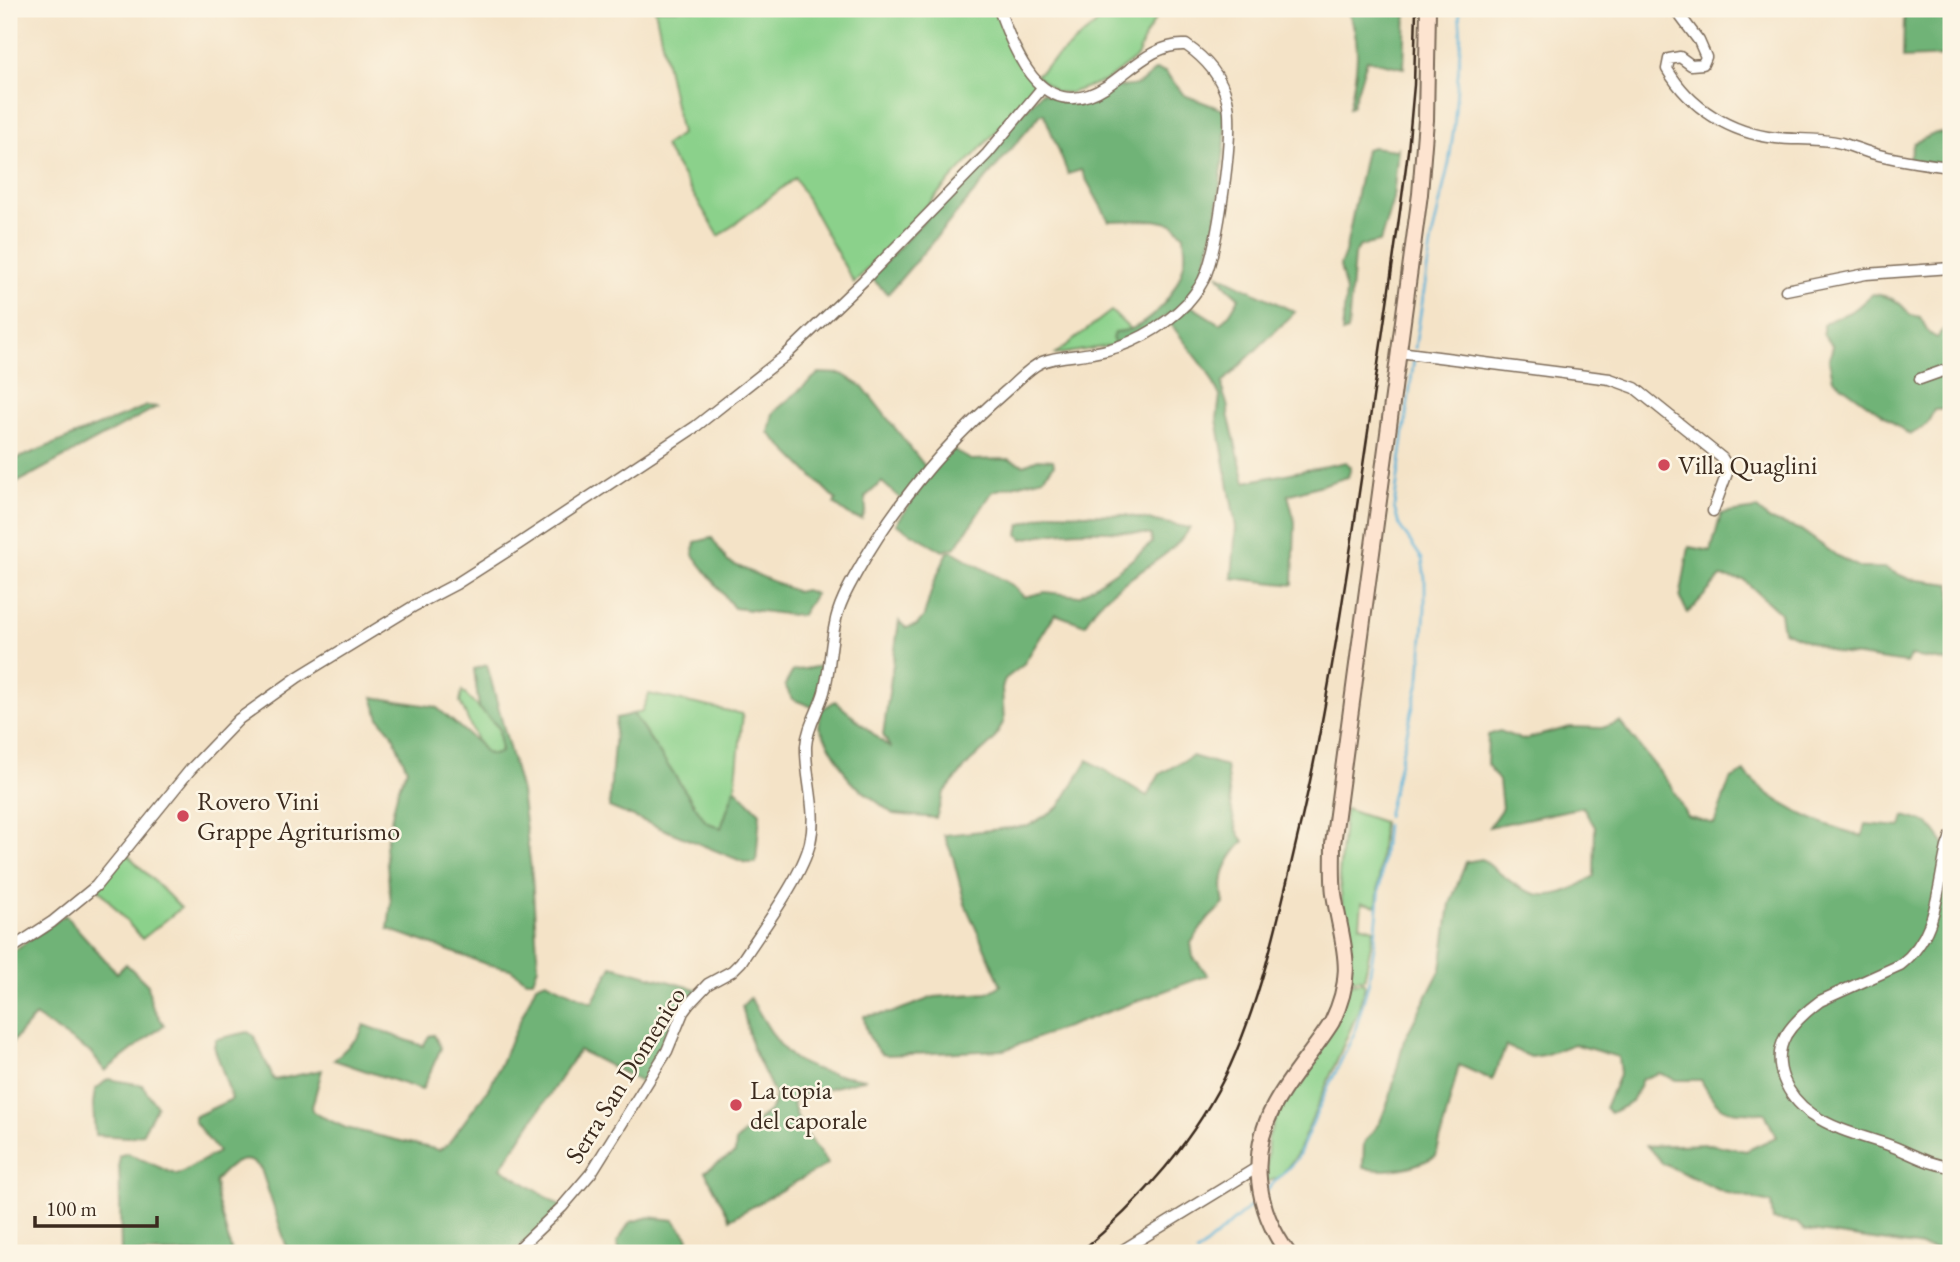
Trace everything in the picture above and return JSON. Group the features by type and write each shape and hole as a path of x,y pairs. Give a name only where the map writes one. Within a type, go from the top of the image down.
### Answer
{"street":[{"path":"9,950 52,922 96,886 190,770 239,719 309,670 414,606 456,584 695,427 785,356 863,281 987,154 1042,88 1021,58 999,9"},
{"path":"1289,1253 1270,1225 1263,1207 1258,1167 1262,1137 1273,1107 1332,1022 1346,979 1346,952 1335,894 1333,844 1424,158 1428,9"},
{"path":"1675,9 1699,41 1706,57 1703,64 1692,65 1680,57 1669,59 1667,69 1675,83 1695,105 1727,124 1775,138 1811,138 1841,143 1871,153 1951,167"},
{"name":"Serra San Domenico","path":"514,1253 562,1207 591,1173 667,1051 683,1012 708,984 732,971 741,962 799,870 809,849 813,832 806,747 808,734 823,693 839,607 881,533 941,454 1036,365 1118,347 1134,340 1172,316 1205,277 1221,203 1230,115 1224,91 1208,63 1186,45 1170,45 1150,54 1091,94 1064,98 1042,88"},
{"path":"1786,290 1866,274 1951,268"},
{"path":"1399,352 1610,379 1635,388 1722,458 1727,466 1727,473 1713,511"},
{"path":"1920,379 1951,368"},
{"path":"1951,836 1928,933 1912,956 1900,965 1808,1009 1786,1035 1781,1062 1786,1089 1812,1114 1918,1159 1951,1167"},
{"path":"1118,1253 1258,1167"}],"green space":[{"path":"655,9 996,9 1037,88 854,283 795,178 719,236 664,146 681,134"},
{"path":"1114,9 1161,9 1137,57 1107,80 1070,93 1056,92 1036,75"},
{"path":"1346,9 1406,9 1404,68 1367,60 1352,107 1349,108 1356,71 1357,45 1352,20"},
{"path":"1906,9 1951,9 1951,56 1903,58"},
{"path":"1156,70 1165,72 1184,95 1226,111 1216,219 1201,279 1182,305 1143,332 1115,345 1112,338 1115,332 1140,325 1151,317 1170,295 1182,270 1185,255 1184,235 1173,224 1154,220 1109,221 1081,170 1068,174 1044,114 1041,114 888,294 871,278 1042,92 1061,100 1077,101 1114,88 1135,85"},
{"path":"1936,133 1951,134 1951,167 1908,160 1914,143"},
{"path":"1398,148 1393,199 1380,242 1360,246 1354,255 1348,331 1342,333 1346,292 1340,266 1366,149"},
{"path":"1219,275 1295,312 1223,382 1245,482 1346,462 1351,467 1348,477 1288,495 1295,522 1293,585 1232,578 1236,527 1217,419 1220,396 1208,372 1170,323 1191,306 1220,324 1239,298"},
{"path":"1873,294 1894,300 1910,315 1920,317 1929,333 1937,338 1951,320 1951,409 1934,410 1927,424 1910,435 1833,379 1829,360 1833,346 1823,334 1823,325 1855,309"},
{"path":"1111,311 1131,330 1123,332 1115,345 1054,355"},
{"path":"819,373 842,374 863,387 927,469 902,500 882,482 865,497 866,510 862,519 852,517 834,504 836,500 769,433 773,413"},
{"path":"147,406 157,407 9,487 9,462"},
{"path":"954,450 971,460 1008,459 1024,465 1038,459 1053,460 1054,465 1043,478 993,491 956,547 943,551 896,524 944,455"},
{"path":"1757,509 1770,520 1801,530 1837,556 1861,568 1884,568 1909,579 1951,584 1951,662 1911,656 1906,663 1837,653 1783,631 1780,613 1744,580 1721,577 1688,613 1680,599 1689,547 1711,551 1721,514"},
{"path":"1051,513 1125,515 1190,528 1165,554 1107,596 1085,625 1055,614 1023,665 1005,679 1002,688 1004,721 993,741 969,763 944,793 936,818 893,814 850,781 819,727 821,710 835,701 891,749 883,735 899,621 906,628 917,625 924,616 934,582 948,552 952,551 1012,585 1024,597 1045,592 1079,596 1152,543 1151,535 1119,532 1070,532 1022,539 1018,534 1020,525"},
{"path":"712,538 728,562 797,592 805,590 815,594 801,616 734,608 693,555 695,542"},
{"path":"487,665 521,792 532,876 538,966 533,980 526,980 510,969 486,964 388,929 391,903 385,847 398,789 407,769 392,733 379,718 373,697 436,707 486,753 494,755 501,752 499,728 479,708 474,669"},
{"path":"827,665 815,708 792,699 785,685 793,671"},
{"path":"462,691 499,728 501,753 486,753 478,743 460,702"},
{"path":"649,694 743,714 735,788 721,828 706,822 633,714 642,711"},
{"path":"633,714 706,822 721,828 735,788 760,813 756,863 746,863 609,807 616,718"},
{"path":"1620,722 1671,786 1687,816 1714,824 1730,780 1744,772 1784,805 1813,820 1845,831 1862,836 1865,824 1901,827 1904,816 1929,823 1946,846 1951,836 1951,1251 1804,1230 1797,1223 1773,1220 1771,1203 1723,1192 1662,1163 1647,1146 1710,1144 1746,1151 1776,1137 1765,1113 1726,1110 1714,1100 1701,1080 1676,1080 1659,1073 1642,1079 1632,1102 1611,1113 1605,1108 1620,1073 1618,1057 1574,1044 1531,1057 1506,1046 1492,1080 1459,1065 1436,1156 1401,1168 1363,1168 1364,1143 1380,1122 1390,1097 1404,1040 1441,969 1450,904 1466,862 1482,859 1510,881 1535,894 1561,893 1594,876 1595,827 1583,807 1489,827 1502,808 1499,781 1487,764 1488,735 1500,731 1522,740 1570,727 1602,728"},
{"path":"1192,756 1226,766 1233,816 1239,835 1244,841 1232,855 1225,870 1222,885 1224,904 1207,920 1191,943 1193,957 1208,975 1004,1050 887,1055 878,1050 869,1037 864,1016 891,1013 934,997 988,993 1001,985 965,904 953,857 944,835 1028,826 1059,807 1088,760 1147,796 1160,774"},
{"path":"1345,809 1383,822 1377,906 1362,903 1360,925 1374,929 1364,979 1351,979 1339,876"},
{"path":"127,854 181,908 142,939 98,888"},
{"path":"65,915 117,973 126,964 148,985 151,1004 164,1025 105,1071 91,1053 35,1016 9,1046 9,954"},
{"path":"612,966 700,990 643,1083 579,1050 501,1168 562,1207 514,1253 288,1251 261,1169 255,1163 242,1160 225,1170 215,1181 217,1199 232,1253 121,1253 119,1156 127,1153 177,1175 218,1152 194,1121 194,1117 232,1099 214,1046 216,1039 248,1032 254,1036 274,1080 322,1070 312,1107 316,1114 346,1128 439,1150 448,1144 491,1085 536,985 546,981 592,1003"},
{"path":"1363,982 1365,986 1358,1011 1296,1156 1279,1178 1266,1182 1268,1138 1279,1108 1351,983"},
{"path":"750,998 777,1040 796,1060 821,1071 866,1079 798,1096 793,1100 801,1126 828,1164 730,1219 705,1171 735,1153 736,1141 772,1108 775,1095 752,1047 742,1006"},
{"path":"364,1025 423,1046 429,1036 434,1035 441,1048 422,1090 334,1060 359,1036"},
{"path":"108,1079 142,1085 157,1106 142,1134 129,1137 95,1135 95,1090"},
{"path":"649,1217 674,1220 688,1238 683,1253 620,1253 617,1242 630,1222"}],"waterway":[{"path":"1415,348 1433,233 1449,163 1454,126 1461,36 1459,9"},
{"path":"1387,816 1420,678 1425,609 1422,559 1399,525 1394,507 1414,359"},
{"path":"1267,1190 1297,1159 1354,1034 1368,985 1375,940 1386,825"},
{"path":"1197,1253 1254,1203"}],"railway":[{"path":"1079,1253 1145,1191 1201,1119 1217,1093 1242,1037 1271,946 1310,780 1348,565 1408,151 1414,85 1416,9"}],"place":[{"name":"Villa Quaglini","path":"1664,465"},
{"name":"Rovero Vini Grappe Agriturismo","path":"183,816"},
{"name":"La topia del caporale","path":"736,1105"}]}
